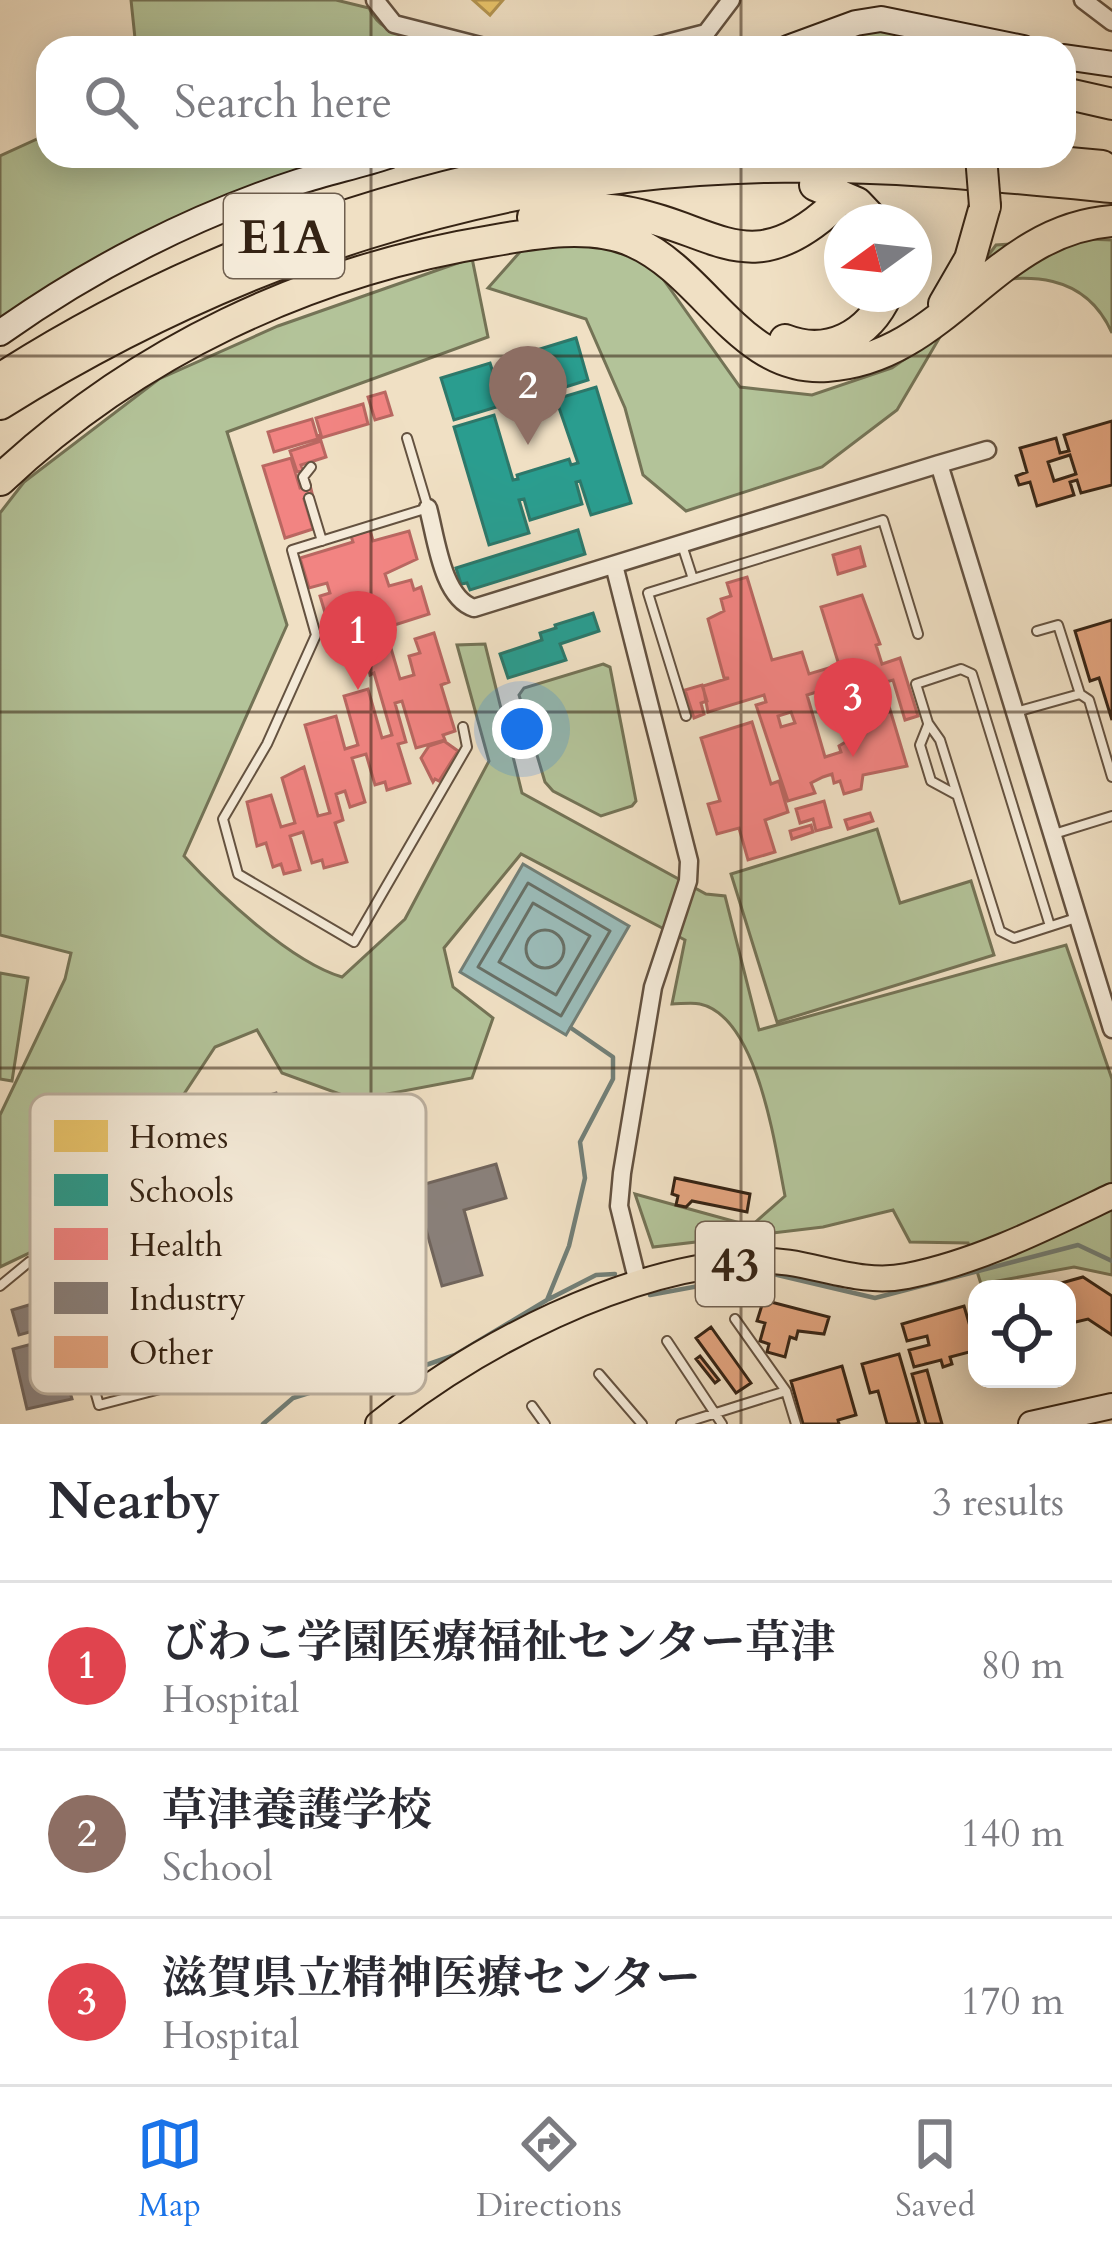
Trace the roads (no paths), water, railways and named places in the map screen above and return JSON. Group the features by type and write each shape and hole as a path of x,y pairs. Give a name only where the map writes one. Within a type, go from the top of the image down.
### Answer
{"highway":[{"path":"1076,96 1112,104"},
{"path":"1076,163 1112,166"},
{"path":"273,239 375,194 456,168"},
{"name":"E1A","path":"0,380 125,305 273,239 459,182 531,168"},
{"name":"E1A","path":"73,361 175,305 360,232 471,203 672,172 769,168"},
{"name":"E1A","path":"845,168 1112,187"},
{"path":"900,345 961,280 985,206 982,168"},
{"path":"672,172 767,176 814,184 858,204"},
{"path":"0,459 93,386 176,332 270,286 381,249 551,214 610,209 722,243 760,247 796,237 824,214"},
{"path":"551,214 607,217 648,230 694,263 752,322 793,344 813,347 849,338 867,326 876,312"},
{"path":"0,480 128,381 243,315 358,270 505,238 575,232 628,238 673,266 752,342 795,364 850,364 900,345 950,314 1020,251 1074,227 1112,221"},
{"path":"0,404 73,361"},
{"path":"0,413 73,361"}],"main road":[{"name":"43","path":"426,1381 534,1325 638,1283 751,1261 787,1261 859,1279 910,1276 991,1250 1112,1196"},
{"name":"43","path":"378,1424 406,1394"}],"street":[{"path":"375,0 394,24 441,36"},
{"path":"694,36 706,33 731,0"},
{"path":"1083,0 1112,22"},
{"path":"821,36 881,19 964,36"},
{"path":"1076,59 1112,64"},
{"path":"0,333 80,280 175,232 298,182 346,168"},
{"path":"428,508 452,590 462,604 474,608 987,449"},
{"path":"939,464 1112,1029"},
{"path":"614,565 689,861 688,881 653,987 622,1172 620,1206 638,1283"},
{"path":"1031,1424 1112,1406"}],"lane":[{"path":"407,438 428,508 292,550 316,635 267,744 224,819 238,874 354,942 467,747 463,727"},
{"path":"306,486 303,477 311,467"},
{"path":"309,498 322,541"},
{"path":"686,716 648,593 883,520 919,634"},
{"path":"682,544 692,579"},
{"path":"1037,631 1058,625 1079,694 1089,700 1112,777"},
{"path":"1050,926 972,674 961,668 916,684 928,723 940,740 1000,931 1014,938 1078,918"},
{"path":"1015,712 1079,694"},
{"path":"928,723 920,745 932,781 957,795"},
{"path":"1052,834 1112,816"},
{"path":"0,1286 30,1262"},
{"path":"735,1319 786,1391 796,1424"},
{"path":"667,1341 722,1424"},
{"path":"599,1374 641,1424"},
{"path":"681,1424 786,1391"},
{"path":"96,1394 99,1405 141,1394"},
{"path":"532,1406 545,1424"}],"water":[{"path":"523,864 629,926 566,1035 460,972"}],"waterway":[{"path":"426,1365 455,1355 547,1300 569,1246 585,1178 580,1142 613,1079 613,1057 571,1028"},
{"path":"650,1295 769,1273 875,1298 1078,1245 1112,1261"},
{"path":"549,1299 596,1275 615,1274"},
{"path":"263,1424 293,1398 306,1394"}],"place":[{"name":"草津養護学校","path":"528,445"},
{"name":"びわこ学園医療福祉センター草津","path":"358,690"},
{"name":"滋賀県立精神医療センター","path":"853,757"}]}
